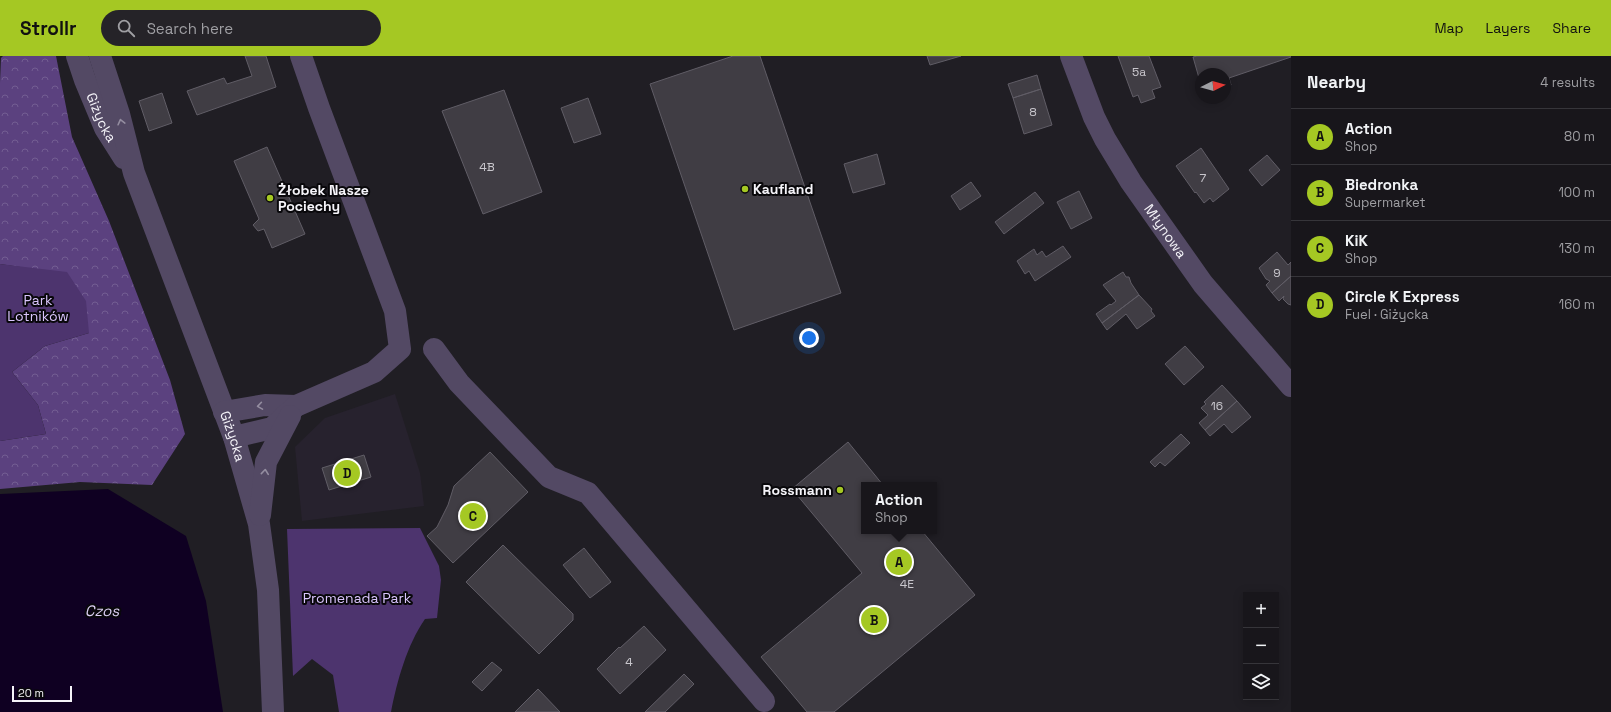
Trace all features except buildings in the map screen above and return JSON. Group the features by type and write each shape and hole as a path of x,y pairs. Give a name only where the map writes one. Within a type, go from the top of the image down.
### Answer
{"street":[{"name":"Giżycka","path":"78,56 85,80 105,128 134,173"},
{"name":"Giżycka","path":"100,56 119,114 134,173 234,437 259,524 268,590 273,712"},
{"path":"234,437 272,428 296,406 374,372 400,349 395,311 301,56"},
{"name":"Młynowa","path":"1071,56 1094,117 1105,139 1131,182 1203,284 1291,386"},
{"path":"434,349 459,383 549,476 588,492 764,701"},
{"path":"224,412 265,405 296,406"},
{"path":"259,524 266,462 296,406"}],"shaded area":[{"path":"395,394 420,473 424,506 302,521 295,447 325,418"}],"green space":[{"path":"3,56 56,56 72,137 109,221 170,380 185,434 152,485 80,482 0,489 0,441 46,434 38,405 12,372 45,346 89,333 20,267 0,264 0,83 1,58"},
{"name":"Park Lotników","path":"0,264 67,272 86,301 89,333 45,346 12,372 38,405 46,434 0,441"},
{"name":"Promenada Park","path":"420,528 439,566 441,580 437,618 425,619 413,640 396,688 391,712 339,712 333,675 312,659 293,676 287,529"}],"water":[{"name":"Czos","path":"108,489 186,536 206,601 223,712 0,712 0,494"}],"place":[{"name":"Kaufland","path":"745,189"},
{"name":"Żłobek Nasze Pociechy","path":"270,198"},
{"name":"Circle K Express","path":"347,473"},
{"name":"Rossmann","path":"840,490"},
{"name":"KiK","path":"473,516"},
{"name":"Action","path":"899,562"},
{"name":"Biedronka","path":"874,620"}]}
